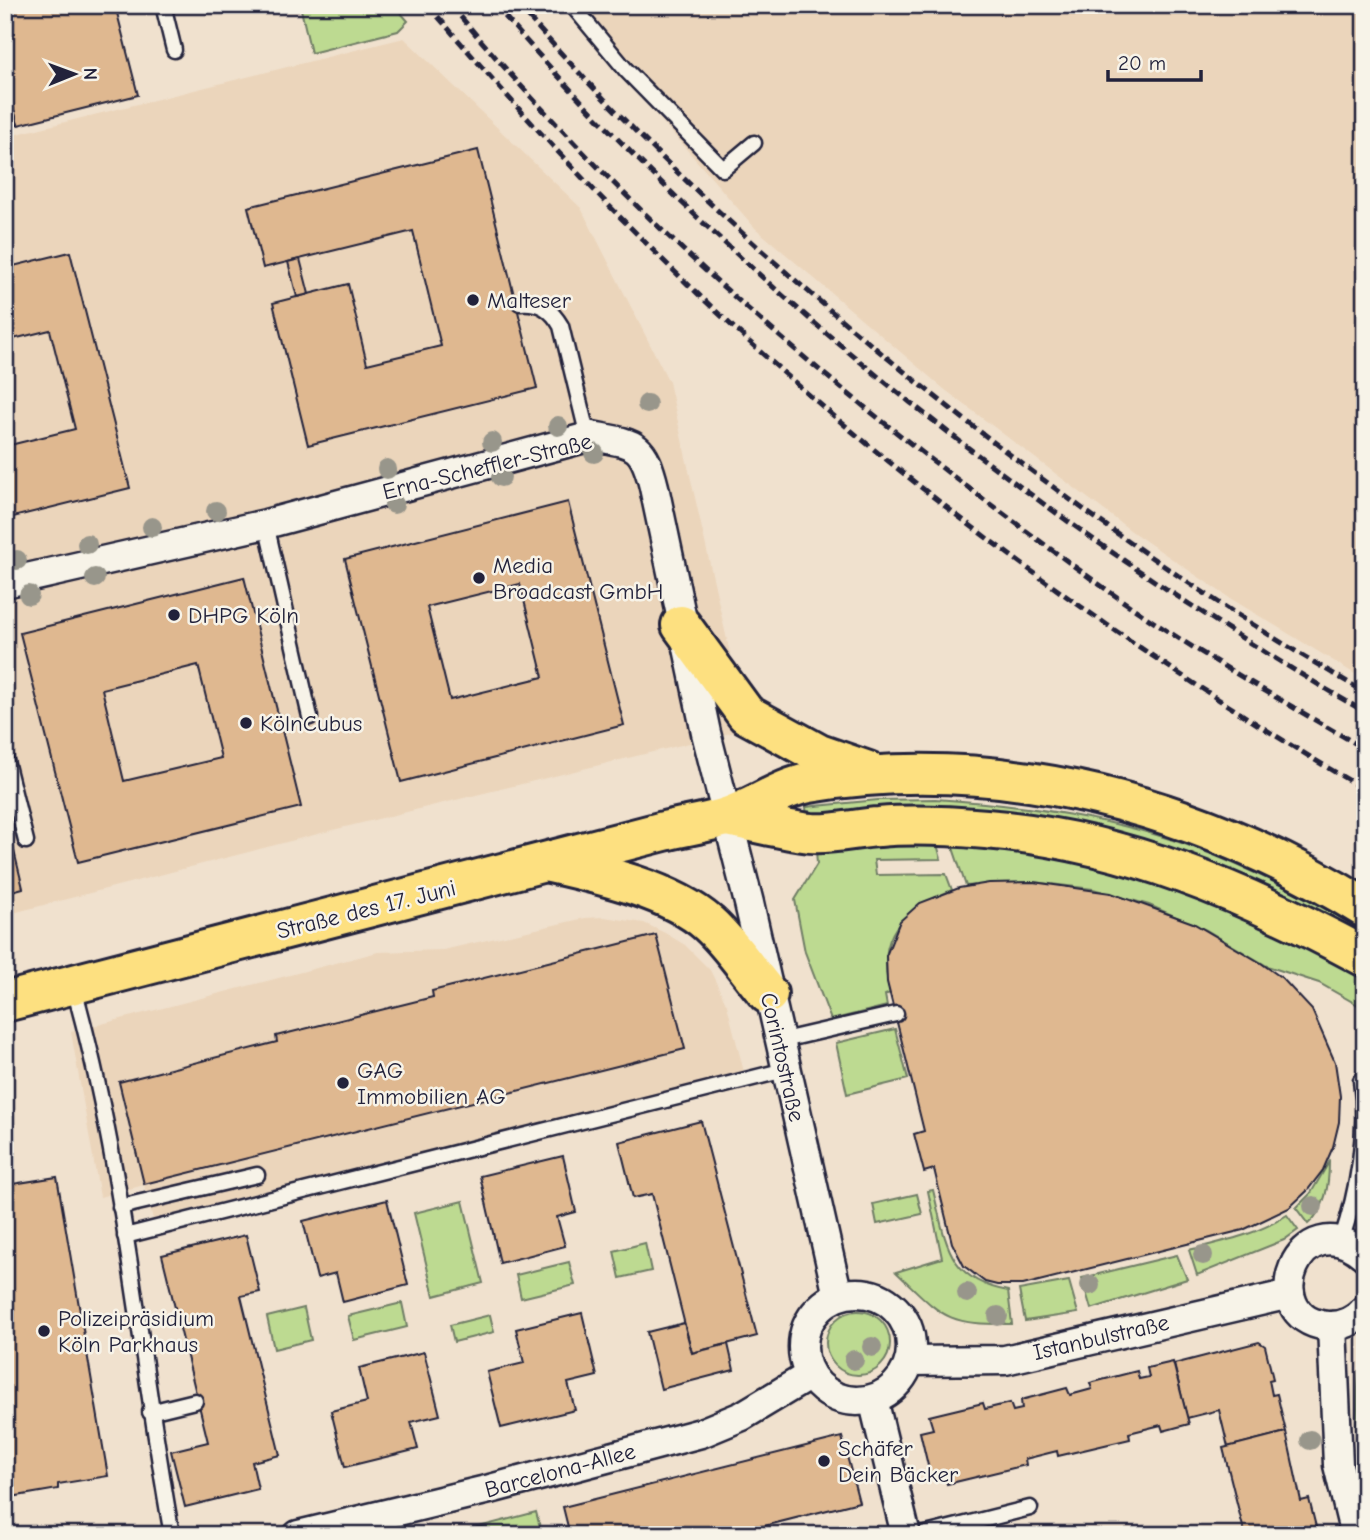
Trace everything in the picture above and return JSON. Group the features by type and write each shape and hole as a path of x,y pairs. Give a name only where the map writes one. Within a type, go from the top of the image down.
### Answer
{"main road":[{"path":"681,625 746,713 819,754 887,776"},
{"name":"Straße des 17. Juni","path":"5,1002 727,817 807,783 887,776 942,774 1029,780 1105,795 1203,827 1307,873 1365,908"},
{"name":"Straße des 17. Juni","path":"727,817 812,833 883,826 940,826 1046,835 1104,848 1191,874 1286,914 1365,957"},
{"path":"548,863 621,881 674,902 709,924 768,994"}],"street":[{"name":"Erna-Scheffler-Straße","path":"5,583 266,524 588,437 632,443 648,461 681,625 727,817"},
{"name":"Corintostraße","path":"727,817 838,1296"},
{"path":"1353,1249 1327,1240 1312,1244 1292,1265 1288,1280 1290,1294 1301,1314 1321,1325 1349,1323 1365,1310"},
{"path":"854,1293 872,1295 887,1301 899,1313 908,1328 910,1361 902,1378 890,1391 873,1399 855,1402 837,1398 821,1389 810,1375 803,1345 806,1329 818,1309 838,1296 854,1293"},
{"name":"Istanbulstraße","path":"910,1361 1005,1360 1290,1294"},
{"path":"1332,1326 1338,1465 1354,1535"},
{"name":"Barcelona-Allee","path":"298,1535 490,1489 701,1433 742,1416 810,1375"},
{"path":"873,1399 906,1535"}],"lane":[{"path":"163,5 174,50"},
{"path":"572,5 626,70 723,170 754,144"},
{"path":"520,303 542,306 554,313 562,327 588,437"},
{"path":"266,524 310,717"},
{"path":"5,757 26,841"},
{"path":"73,984 84,1023 120,1207 150,1412 172,1535"},
{"path":"779,1041 895,1014"},
{"path":"125,1236 785,1070"},
{"path":"1353,1249 1361,1146 1361,1080"},
{"path":"120,1207 257,1175"},
{"path":"150,1412 195,1401"},
{"path":"922,1535 1030,1508"}],"shaded area":[{"path":"561,5 1365,5 1365,680 1228,597 1134,533 944,389 755,228"},
{"path":"404,38 581,208 669,382 747,729 337,829 5,915 5,137"},
{"path":"604,917 644,923 665,933 685,945 710,970 727,1005 744,1072 153,1219 144,1185 100,1197 71,1032 378,952 443,950 585,918"}],"green space":[{"path":"300,5 394,5 408,21 398,31 311,53"},
{"path":"935,799 1037,809 1104,821 1169,839 1243,868 1325,908 1365,929 1365,941 1199,861 807,817 806,807 878,800"},
{"path":"937,844 941,859 874,860 876,875 946,874 952,890 919,907 896,928 886,955 890,993 885,995 887,1006 831,1020 805,952 795,900 817,864 816,850"},
{"path":"952,845 1061,860 1165,888 1215,907 1265,927 1365,975 1365,1009 1319,983 1267,966 1206,930 1149,905 1093,889 1033,882 966,886"},
{"path":"895,1029 908,1079 847,1094 836,1043"},
{"path":"1329,1162 1323,1204 1308,1224 1296,1208 1311,1193"},
{"path":"933,1190 946,1242 953,1256 972,1278 1008,1291 1012,1324 957,1320 935,1308 896,1272 942,1258 928,1191"},
{"path":"917,1194 922,1214 877,1224 873,1204"},
{"path":"463,1201 483,1283 434,1296 414,1213"},
{"path":"1287,1215 1298,1230 1284,1240 1197,1275 1189,1250 1252,1232"},
{"path":"645,1243 651,1271 620,1278 614,1251"},
{"path":"1177,1255 1187,1279 1091,1309 1082,1278"},
{"path":"569,1262 575,1285 521,1298 516,1275"},
{"path":"1069,1281 1078,1313 1025,1321 1019,1290"},
{"path":"402,1303 407,1327 354,1340 348,1316"},
{"path":"304,1308 311,1340 274,1349 267,1317"},
{"path":"858,1311 876,1317 884,1325 890,1343 884,1361 876,1369 858,1375 840,1369 832,1361 826,1343 832,1325 840,1317"},
{"path":"490,1315 494,1332 454,1342 450,1325"},
{"path":"1359,1371 1365,1371 1365,1513 1357,1460"},
{"path":"536,1512 542,1535 448,1535"}],"building":[{"path":"5,5 115,5 138,95 18,125 5,75"},
{"path":"5,75 18,125 5,128"},
{"name":"Malteser","path":"478,150 537,388 308,445 273,303 348,284 367,364 441,346 413,231 263,268 248,207"},
{"path":"70,252 130,488 5,519 5,441 6,446 75,429 50,330 5,341 5,268"},
{"path":"300,259 309,294 297,297 288,262"},
{"name":"KölnCubus","path":"568,502 624,725 401,782 345,559","holes":["520,584 543,677 450,700 427,607"]},
{"name":"KölnCubus","path":"244,577 301,807 78,862 20,633","holes":["198,665 221,758 124,781 102,689"]},
{"path":"7,822 23,888 5,893 5,823"},
{"path":"1033,882 1111,893 1193,923 1282,978 1312,1010 1335,1062 1340,1096 1339,1122 1333,1147 1323,1170 1289,1208 1243,1230 1023,1285 985,1282 964,1266 952,1243 934,1169 924,1172 914,1134 924,1131 887,982 886,956 900,921 920,903 959,888 989,883"},
{"path":"656,935 685,1049 144,1184 119,1082 277,1042 276,1036 433,997 432,991"},
{"path":"701,1121 757,1336 692,1353 652,1194 633,1198 619,1142"},
{"path":"563,1156 576,1212 557,1217 565,1246 500,1263 480,1176"},
{"name":"Polizeipräsidium Köln Parkhaus","path":"57,1177 108,1476 58,1484 58,1489 11,1497 10,1493 5,1494 5,1181 6,1185"},
{"path":"387,1200 408,1285 343,1302 336,1273 317,1278 303,1221"},
{"path":"246,1235 260,1292 241,1296 280,1455 252,1462 258,1489 185,1507 171,1451 208,1442 162,1255"},
{"path":"582,1313 597,1376 568,1383 575,1410 501,1428 487,1372 524,1363 516,1329"},
{"path":"684,1323 692,1353 728,1344 734,1370 661,1389 647,1332"},
{"path":"1259,1342 1265,1346 1273,1379 1269,1380 1272,1395 1277,1394 1286,1432 1228,1447 1219,1410 1187,1418 1174,1364"},
{"path":"424,1352 440,1415 411,1422 418,1449 345,1467 331,1411 367,1402 359,1368"},
{"path":"1173,1362 1189,1424 1163,1431 1161,1425 1129,1433 1130,1439 1058,1456 1057,1451 1025,1459 1026,1465 947,1484 943,1471 930,1474 920,1432 933,1429 929,1416 983,1403 985,1409 1010,1403 1013,1411 1022,1409 1021,1400 1067,1388 1070,1395 1092,1389 1090,1383 1137,1371 1139,1379 1149,1377 1147,1368"},
{"path":"1286,1432 1301,1501 1309,1499 1318,1535 1245,1535 1223,1448"},
{"path":"842,1437 859,1502 729,1535 570,1535 563,1507"},
{"path":"1181,1527 1182,1535 1151,1535"}],"railway":[{"path":"428,5 530,121 636,233 718,313 892,464 982,535 1075,603 1170,668 1365,790"},
{"path":"451,5 510,74 636,205 770,328 839,386 982,498 1125,603 1227,668 1365,749"},
{"path":"495,5 588,108 687,208 792,303 900,394 1013,481 1128,563 1246,640 1365,712"},
{"path":"518,5 569,62 676,171 789,274 905,373 1013,457 1160,563 1261,630 1365,692"}],"place":[{"name":"Malteser","path":"473,300"},
{"name":"Media Broadcast GmbH","path":"479,578"},
{"name":"DHPG Köln","path":"174,615"},
{"name":"KölnCubus","path":"246,723"},
{"name":"GAG Immobilien AG","path":"343,1083"},
{"name":"Polizeipräsidium Köln Parkhaus","path":"44,1331"},
{"name":"Schäfer Dein Bäcker","path":"824,1461"}]}
